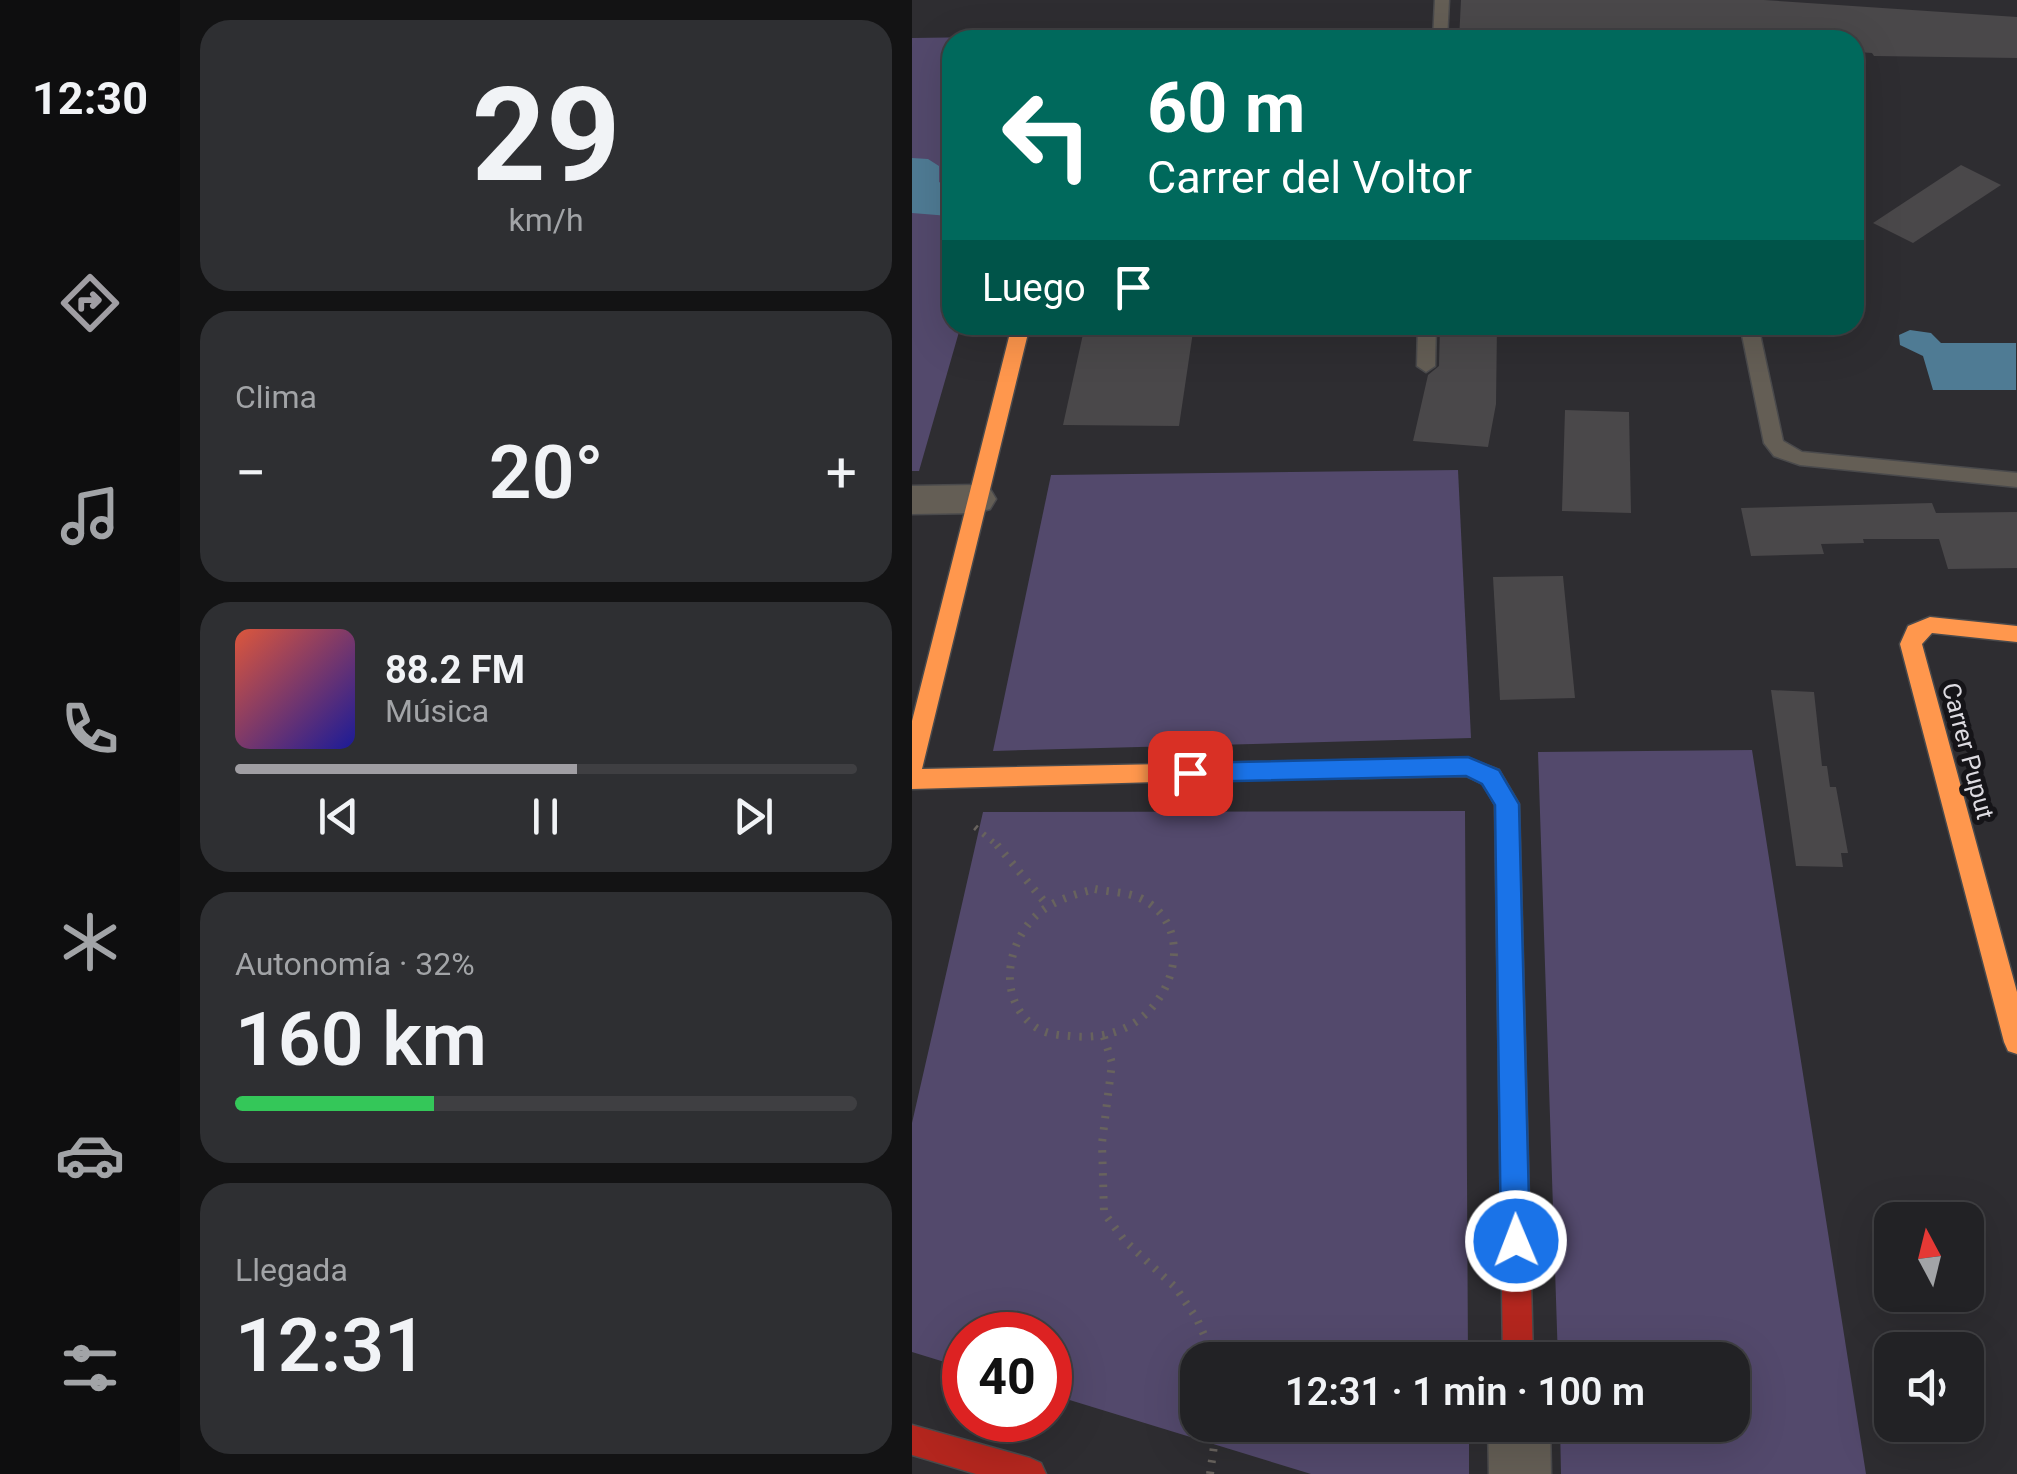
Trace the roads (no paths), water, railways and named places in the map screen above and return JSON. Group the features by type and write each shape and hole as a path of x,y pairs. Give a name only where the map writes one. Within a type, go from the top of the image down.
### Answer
{"street":[{"path":"912,766 1018,335"},
{"path":"912,500 976,499"},
{"name":"Carrer Puput","path":"2016,634 1930,625 1916,632 1912,644 2016,1042"},
{"path":"912,779 1468,767 1490,777 1507,804 1518,1342"},
{"path":"912,1440 1030,1474"},
{"path":"1519,1442 1520,1474"}],"lane":[{"path":"1440,30 1442,0"},
{"path":"1426,366 1428,335"},
{"path":"1751,335 1774,443 1781,451 1800,458 2016,480"}],"water":[{"path":"912,158 928,159 939,166 942,215 912,213"},
{"path":"1910,330 1931,333 1941,343 2016,343 2016,390 1933,390 1923,356 1900,345 1899,335"}]}
